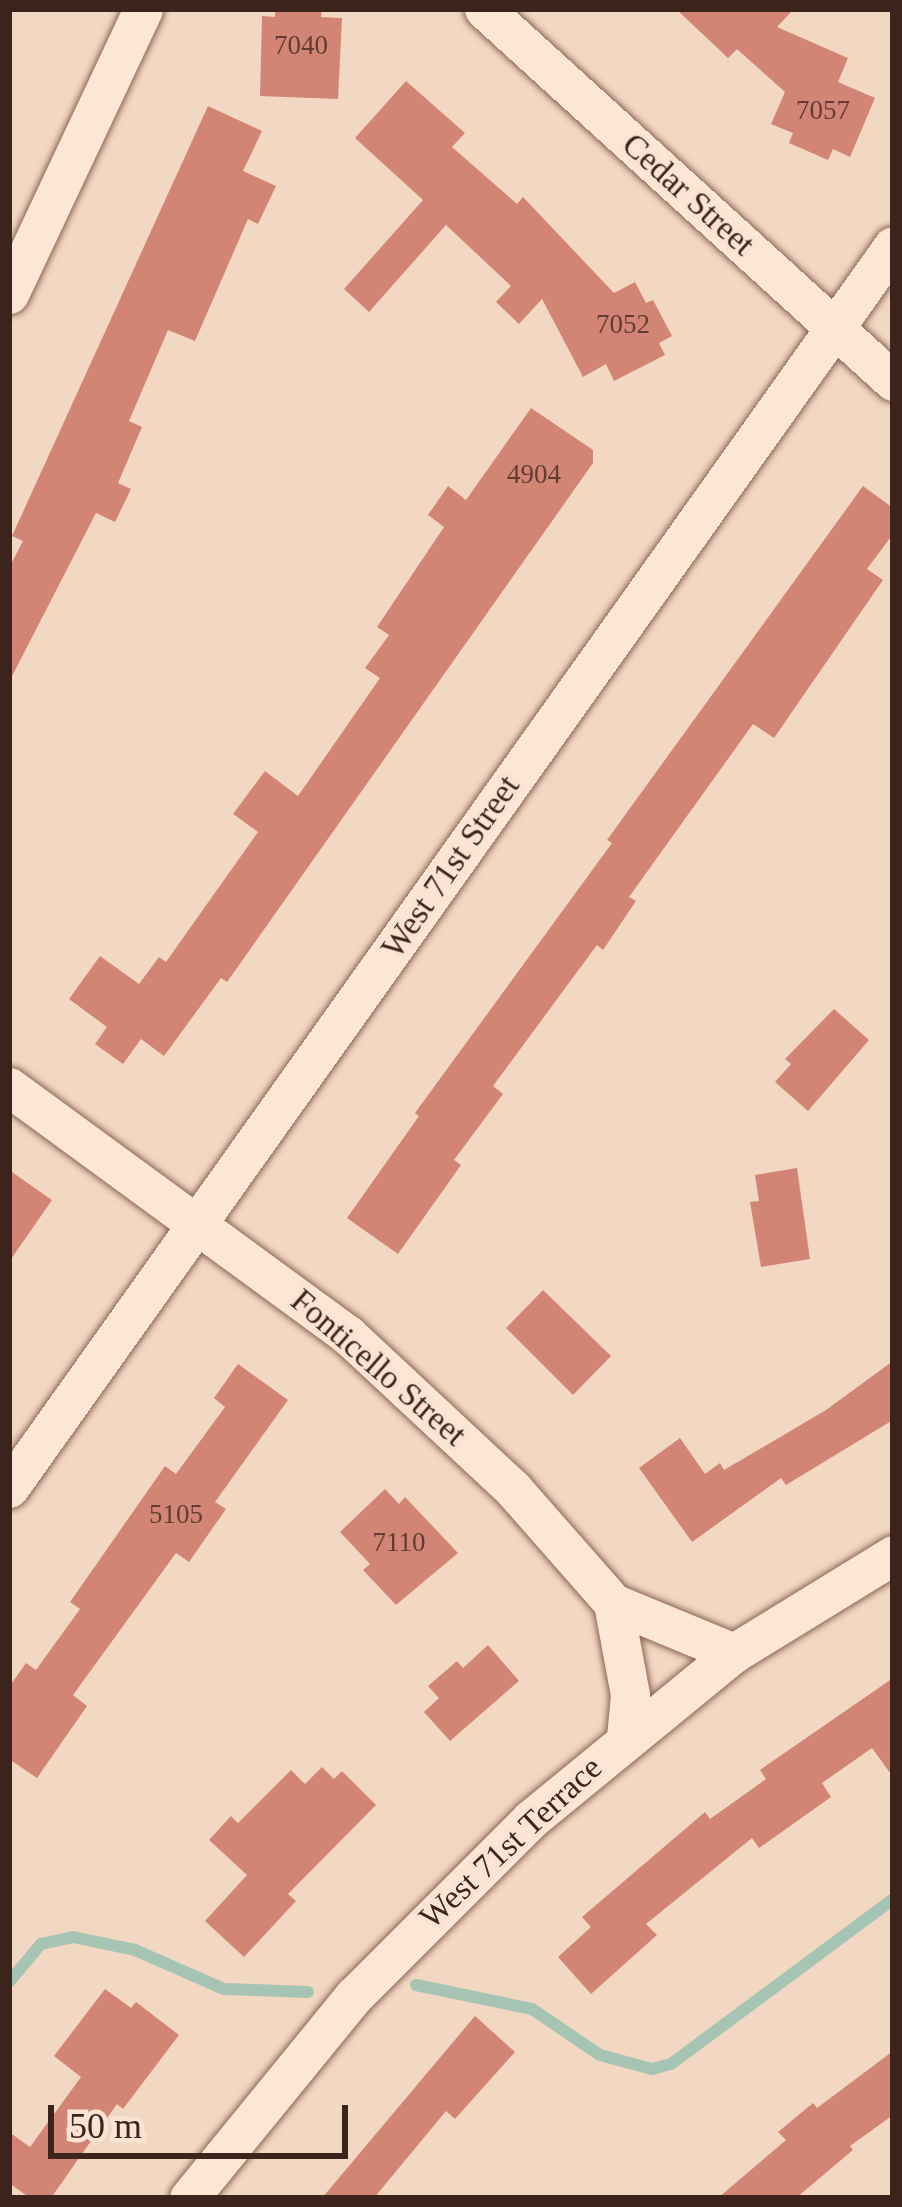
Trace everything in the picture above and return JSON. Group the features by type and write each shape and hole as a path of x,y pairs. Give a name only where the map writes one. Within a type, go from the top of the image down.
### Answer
{"street":[{"path":"9,294 143,9"},
{"name":"Cedar Street","path":"484,9 893,382"},
{"name":"West 71st Street","path":"9,1488 893,246"},
{"name":"Fonticello Street","path":"9,1087 348,1335 441,1418 613,1603 734,1653"},
{"name":"West 71st Terrace","path":"189,2198 245,2123 370,1979 531,1819 734,1653 893,1555"},
{"path":"613,1603 630,1695 626,1737"}],"building":[{"path":"275,9 322,9 321,17 342,18 338,99 260,96 262,16 275,17"},
{"path":"676,9 794,9 777,27 848,58 838,82 875,98 850,157 833,149 828,160 789,143 793,133 771,124 785,92 737,49 728,58"},
{"path":"406,81 465,133 452,147 517,204 523,197 614,293 635,282 646,303 653,300 672,336 659,343 665,355 614,381 606,364 583,377 542,299 519,324 496,302 511,286 446,225 369,312 344,289 423,200 355,138"},
{"path":"208,106 262,131 243,171 276,186 258,224 248,219 195,341 168,330 129,421 142,427 118,483 131,489 115,522 96,513 9,682 9,568 23,541 12,536"},
{"path":"531,408 593,450 593,463 227,982 221,978 164,1056 141,1039 123,1064 95,1044 107,1027 69,999 100,956 139,984 159,957 166,962 258,832 233,814 265,771 298,796 380,678 365,668 389,635 377,627 444,527 428,515 448,486 466,500"},
{"path":"863,486 893,508 893,534 867,569 883,580 774,738 753,724 629,897 636,901 603,950 597,945 493,1086 503,1094 454,1160 461,1165 398,1254 347,1218 419,1116 415,1113 612,843 607,840"},
{"path":"834,1009 869,1040 808,1111 775,1082 791,1064 785,1059"},
{"path":"797,1168 810,1259 761,1267 750,1202 759,1201 755,1175"},
{"path":"9,1170 52,1200 9,1262"},
{"path":"543,1290 611,1356 573,1395 506,1328"},
{"path":"893,1361 893,1420 786,1485 781,1478 692,1542 639,1468 680,1438 705,1474 720,1463 724,1470 826,1410"},
{"path":"238,1364 288,1400 215,1502 226,1509 189,1562 176,1553 73,1695 87,1706 37,1778 9,1759 9,1687 26,1663 36,1670 80,1609 70,1602 165,1466 176,1474 225,1407 214,1398"},
{"path":"385,1489 399,1504 405,1497 458,1553 396,1605 363,1570 370,1564 340,1532"},
{"path":"488,1645 519,1681 450,1741 424,1712 439,1698 428,1686 457,1661 463,1668"},
{"path":"893,1678 893,1777 872,1748 822,1783 831,1797 759,1848 752,1838 646,1924 657,1935 591,1994 558,1957 591,1927 582,1917 705,1812 710,1819 766,1779 760,1770"},
{"path":"322,1767 334,1779 342,1771 376,1805 288,1894 296,1901 244,1957 205,1921 247,1875 209,1840 231,1816 238,1823 291,1770 305,1784"},
{"path":"105,1989 131,2008 136,2002 179,2035 123,2109 117,2104 51,2198 30,2198 9,2183 9,2132 30,2147 81,2077 54,2056"},
{"path":"475,2016 515,2052 455,2119 446,2111 374,2198 322,2198"},
{"path":"893,2051 893,2115 850,2146 853,2150 796,2198 718,2198 786,2140 778,2132"}],"waterway":[{"path":"416,1985 532,2009 600,2055 652,2069 671,2064 893,1899"},
{"path":"9,1982 41,1944 73,1937 135,1950 224,1989 308,1992"}]}
